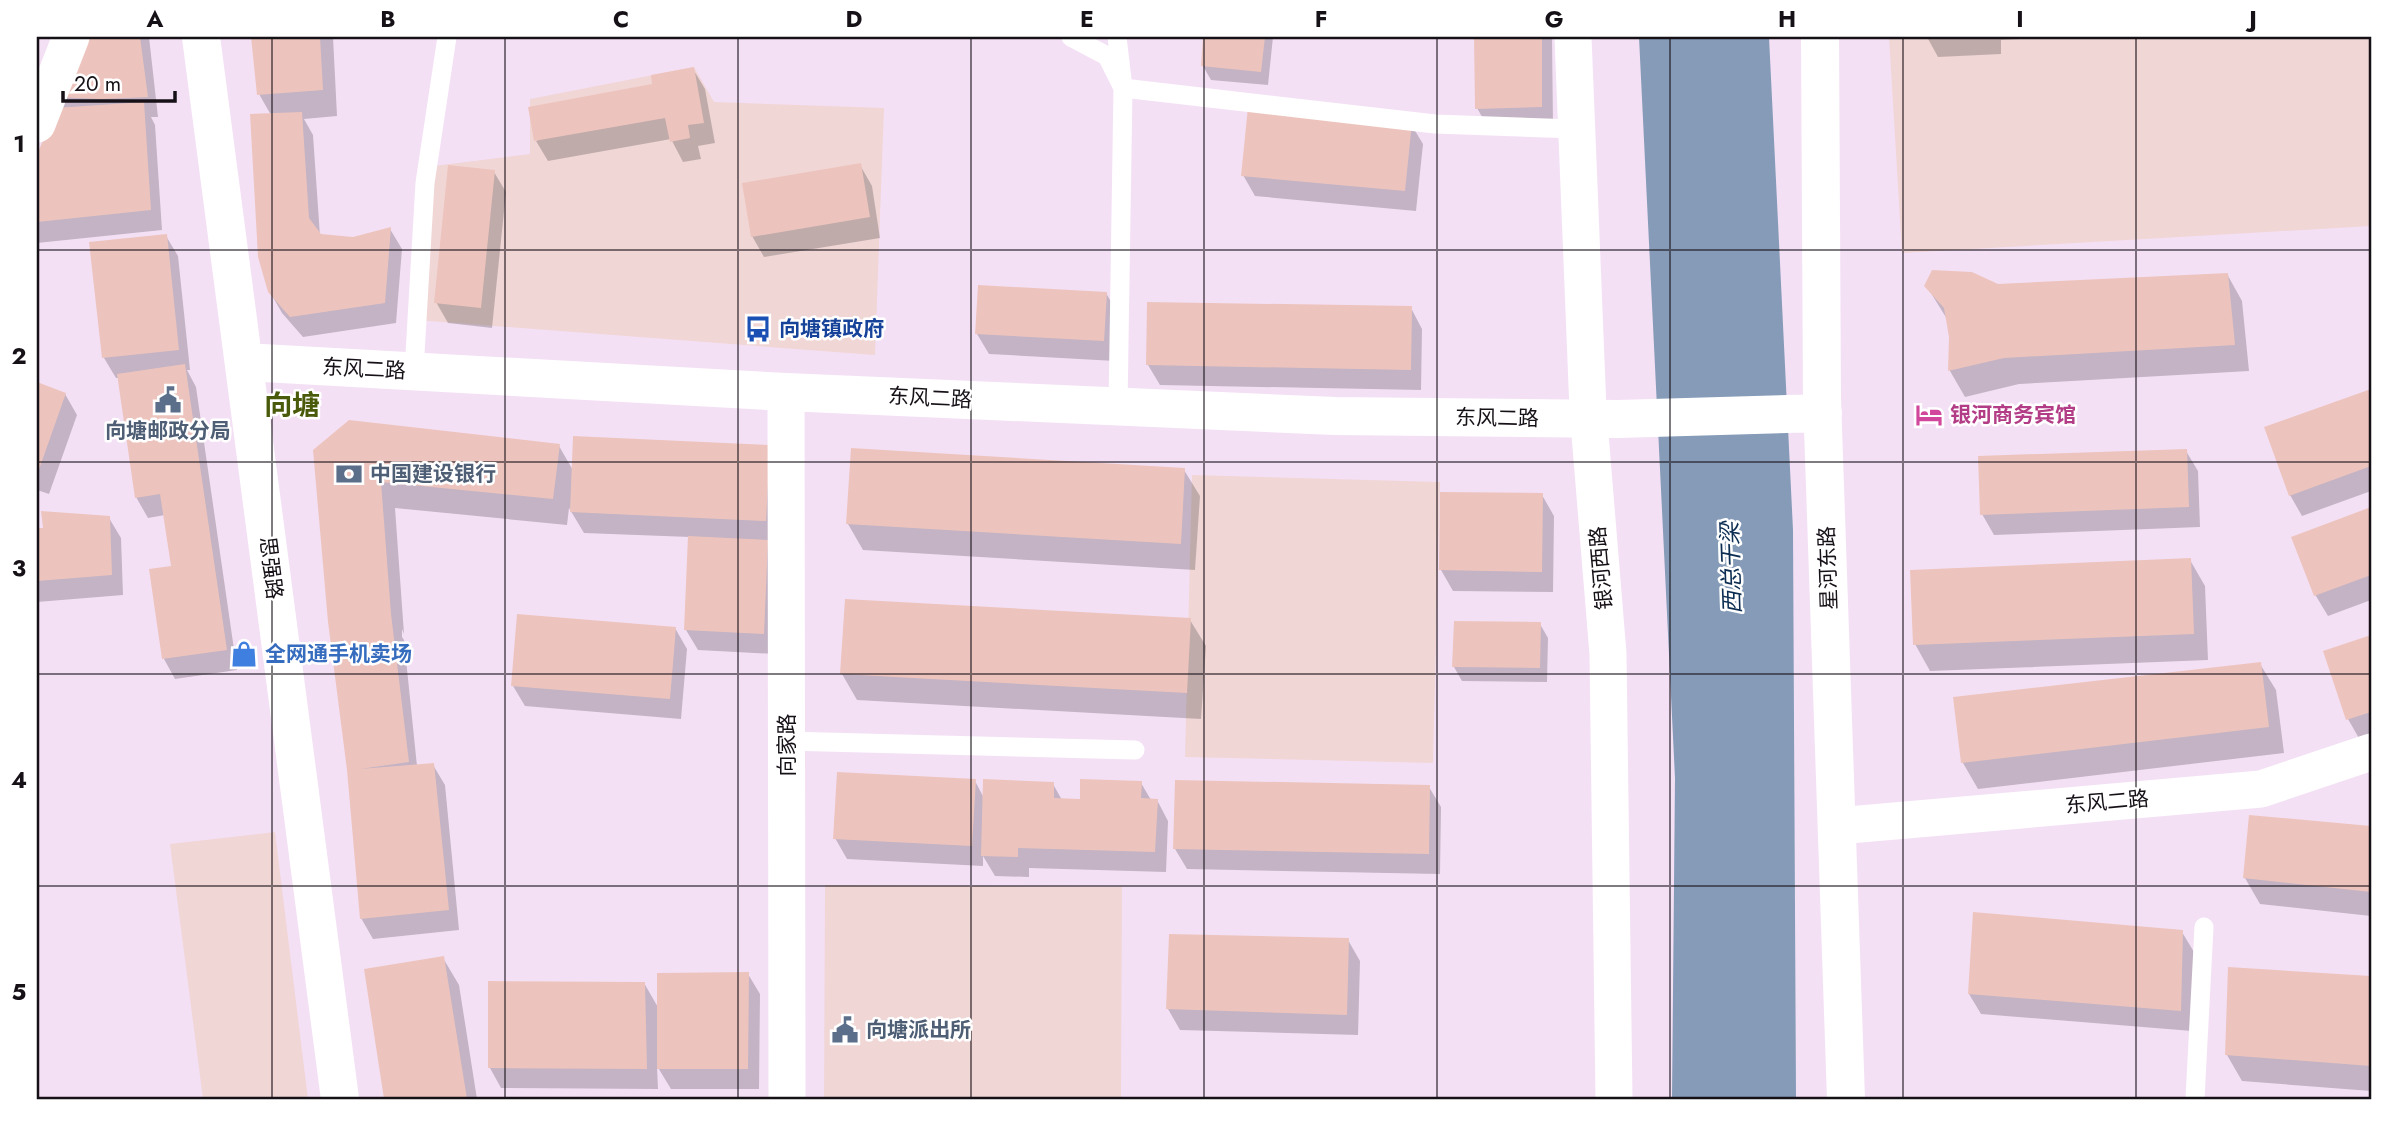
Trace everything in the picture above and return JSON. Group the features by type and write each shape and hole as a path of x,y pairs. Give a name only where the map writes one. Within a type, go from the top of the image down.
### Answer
{"street":[{"path":"37,124 71,37"},
{"name":"思强路","path":"201,37 340,1099"},
{"name":"银河西路","path":"1573,37 1576,129 1603,419 1614,1099"},
{"name":"星河东路","path":"1820,37 1809,414 1837,826 1846,1099"},
{"name":"东风二路","path":"244,362 786,392 1335,416 1603,419 1809,414"},
{"name":"向家路","path":"786,392 787,1099"},
{"name":"东风二路","path":"1837,826 2261,789 2371,751"}],"lane":[{"path":"414,371 425,183 447,37"},
{"path":"1071,37 1108,56 1123,88"},
{"path":"1117,37 1123,88 1118,406"},
{"path":"1123,88 1434,124 1576,129"},
{"path":"786,741 1135,750"},
{"path":"2194,1099 2204,927"}],"shaded area":[{"path":"1889,37 2371,37 2371,226 1902,253"},
{"path":"694,67 714,102 884,108 875,355 416,320 434,166 530,154 530,99"},
{"path":"1192,475 1440,482 1433,763 1185,757"},
{"path":"275,832 308,1099 203,1099 170,844"},
{"name":"向塘派出所","path":"825,885 1122,887 1121,1099 824,1099"}],"water":[{"name":"西总干梁","path":"1639,37 1769,37 1793,530 1796,1099 1672,1099 1675,778"}],"building":[{"path":"77,37 140,37 148,97 54,97"},
{"path":"251,37 320,37 323,90 257,95"},
{"path":"1203,37 1265,37 1261,72 1201,66"},
{"path":"1474,37 1542,37 1542,107 1475,109"},
{"path":"694,67 704,123 688,125 690,138 670,142 665,118 534,141 528,107 652,84 651,75"},
{"path":"144,102 151,210 37,222 37,155 56,108"},
{"path":"1248,107 1412,122 1405,191 1241,176"},
{"path":"302,112 309,218 321,234 353,237 391,227 385,303 290,317 268,292 258,257 250,114"},
{"path":"861,163 870,217 751,237 742,183"},
{"path":"448,165 495,170 481,308 434,303"},
{"path":"167,234 179,350 102,358 89,242"},
{"path":"1932,270 1972,272 1998,284 2228,273 2235,345 2004,358 1948,371 1949,337 1944,308 1924,286"},
{"path":"978,285 1107,292 1104,341 975,334"},
{"path":"1147,302 1412,306 1411,370 1146,365"},
{"path":"185,364 227,650 162,659 149,569 171,566 160,494 135,498 117,374"},
{"path":"37,382 66,393 37,475"},
{"path":"2371,389 2371,466 2289,496 2264,427"},
{"path":"349,420 560,444 553,499 381,482 391,614 409,762 360,769 434,763 449,910 360,919 347,770 328,622 313,450"},
{"path":"573,436 770,445 766,521 570,512"},
{"path":"851,448 1185,468 1181,544 846,524"},
{"path":"2187,449 2189,507 1980,515 1978,456"},
{"path":"1440,492 1543,493 1542,572 1439,570"},
{"path":"2371,507 2371,575 2314,596 2291,537"},
{"path":"41,511 110,516 112,575 37,581 37,528 43,528"},
{"path":"688,536 768,540 764,634 684,630"},
{"path":"2191,558 2194,634 1913,645 1910,570"},
{"path":"845,599 1191,618 1187,693 840,674"},
{"path":"517,614 676,627 670,699 511,686"},
{"path":"1454,621 1541,622 1540,668 1452,667"},
{"path":"2371,635 2371,712 2346,720 2323,651"},
{"path":"2261,662 2269,727 1961,763 1953,697"},
{"path":"837,772 976,779 972,846 833,839"},
{"path":"983,779 1054,782 1054,798 1080,799 1080,779 1142,781 1141,798 1158,799 1155,852 1018,848 1018,857 981,856"},
{"path":"1175,780 1430,785 1429,854 1173,849"},
{"path":"2249,815 2371,826 2371,892 2243,878"},
{"path":"1973,912 2183,930 2181,1011 1968,994"},
{"path":"1169,934 1349,938 1347,1015 1166,1009"},
{"path":"444,956 467,1099 384,1099 364,969"},
{"path":"2228,967 2371,976 2371,1066 2225,1055"},
{"path":"749,972 748,1069 657,1069 657,973"},
{"path":"488,981 645,982 647,1069 488,1068"}],"place":[{"name":"向塘镇政府","path":"758,329"},
{"name":"向塘邮政分局","path":"168,400"},
{"name":"银河商务宾馆","path":"1929,415"},
{"name":"中国建设银行","path":"349,474"},
{"name":"全网通手机卖场","path":"244,654"},
{"name":"向塘派出所","path":"845,1030"}],"district":[{"name":"向塘","path":"292,405"}]}
